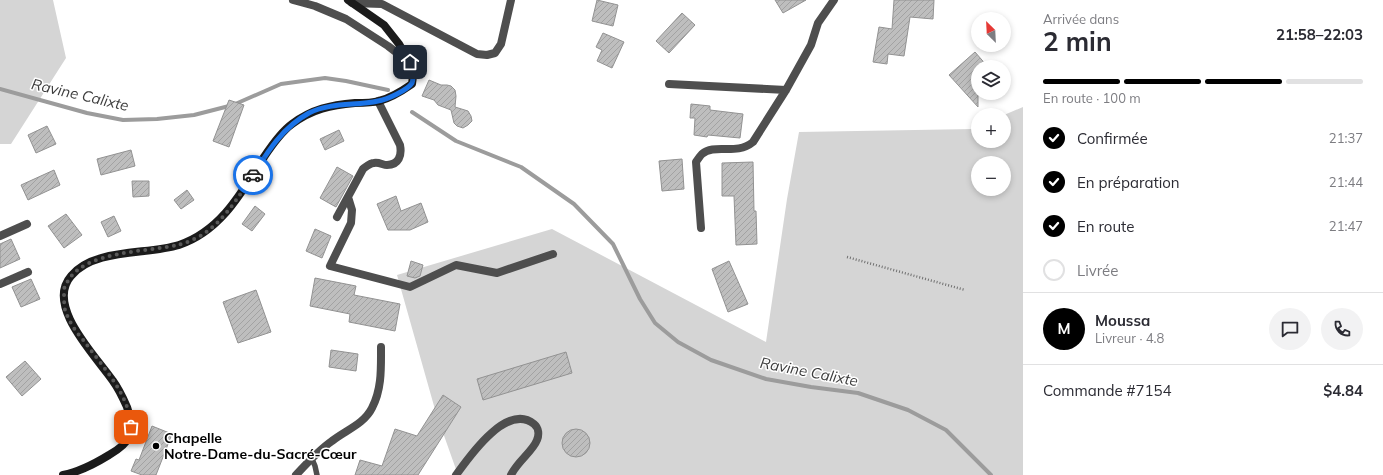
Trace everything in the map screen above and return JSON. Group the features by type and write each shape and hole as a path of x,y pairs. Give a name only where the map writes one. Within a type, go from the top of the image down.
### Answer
{"main road":[{"path":"66,475 102,460 116,450 129,438 131,427 131,418 122,395 73,327 65,309 64,288 71,276 81,267 100,258 178,245 202,235 221,219 234,204 275,141 291,124 310,112 334,105 378,101 400,92 412,84 413,76 410,62 399,44 384,25 350,2"}],"street":[{"path":"293,0 315,6 346,19 410,62"},
{"path":"350,2 382,4 477,54 487,55 495,52 501,44 510,0"},
{"path":"701,228 696,162 701,154 710,150 742,148 753,142 786,90 811,45 818,23 834,0"},
{"path":"669,84 786,90"},
{"path":"337,217 363,169 368,164 393,164 399,159 402,152 378,101"},
{"path":"348,197 352,210 351,223 330,266 410,286 456,265 497,274 553,254"},
{"path":"0,236 27,224"},
{"path":"0,284 28,272"},
{"path":"296,475 331,441 360,423 373,407 381,382 381,347"},
{"path":"456,475 477,447 493,431 510,421 521,419 532,422 537,426 537,442 514,468 511,475"}],"lane":[{"path":"312,458 317,475"}],"path":[{"path":"847,256 965,290"}],"shaded area":[{"path":"0,0 53,0 66,58 11,144 0,144"},
{"path":"1023,107 1023,475 458,475 436,413 397,275 552,229 766,342 787,199 799,132 971,129 971,148 1011,148 1011,112"}],"building":[{"path":"597,0 618,5 613,26 592,21"},
{"path":"775,0 806,0 783,13"},
{"path":"894,0 934,0 933,19 910,17 904,56 888,54 887,64 873,62 879,27 892,29"},
{"path":"682,13 695,25 669,53 656,41"},
{"path":"603,33 624,42 612,68 597,61 602,50 596,47"},
{"path":"975,52 982,60 971,60 971,99 949,75"},
{"path":"429,80 441,85 451,86 455,90 455,107 468,111 471,116 472,121 468,125 463,128 457,126 454,123 451,110 438,105 434,100 422,96"},
{"path":"229,100 244,105 229,147 213,141"},
{"path":"972,100 978,100 978,107"},
{"path":"691,104 710,106 710,110 743,114 740,138 694,135 695,118 690,118"},
{"path":"47,126 56,144 36,153 28,135"},
{"path":"339,130 344,141 325,150 320,139"},
{"path":"131,150 135,166 101,175 97,159"},
{"path":"682,159 684,189 662,191 659,161"},
{"path":"753,162 754,211 756,211 757,244 736,245 734,196 722,196 722,163"},
{"path":"337,167 353,176 336,207 320,198"},
{"path":"54,170 60,185 28,200 21,185"},
{"path":"132,181 149,181 149,196 133,197"},
{"path":"187,190 194,200 181,209 174,200"},
{"path":"396,196 401,211 421,203 428,222 410,230 388,230 377,204"},
{"path":"255,206 265,214 252,231 242,224"},
{"path":"66,214 82,235 64,248 48,226"},
{"path":"114,216 121,231 108,237 101,222"},
{"path":"315,229 331,236 322,258 306,251"},
{"path":"11,239 20,259 0,268 0,244"},
{"path":"411,261 423,265 420,276 415,278 407,276"},
{"path":"729,261 748,304 728,312 712,269"},
{"path":"315,278 356,286 354,295 400,304 395,331 349,322 350,314 310,306"},
{"path":"31,279 40,299 21,307 12,287"},
{"path":"256,290 271,332 238,343 223,302"},
{"path":"331,350 358,354 356,371 329,367"},
{"path":"566,352 572,373 483,400 477,379"},
{"path":"25,361 41,379 22,396 6,377"},
{"path":"443,395 461,407 418,475 355,475 360,460 382,466 395,429 417,436"},
{"name":"Chapelle Notre-Dame-du-Sacré-Cœur","path":"152,426 172,434 156,475 142,475 131,471 136,459 139,460"},
{"path":"576,429 586,433 590,443 586,453 576,457 566,453 562,443 566,433"}],"waterway":[{"name":"Ravine Calixte","path":"0,89 87,113 123,120 157,119 194,115 233,105 281,84 325,78 388,90"},
{"name":"Ravine Calixte","path":"412,112 456,141 521,167 574,204 613,244 640,299 655,323 678,342 711,360 766,379 858,393 908,410 946,430 991,475"}],"way so far":[{"path":"131,427 131,418 122,395 73,327 65,309 64,288 71,276 81,267 100,258 178,245 202,235 221,219 234,204 253,175"}],"place":[{"name":"Chapelle Notre-Dame-du-Sacré-Cœur","path":"156,446"}],"route":[{"path":"253,175 275,141 291,124 310,112 334,105 378,101 400,92 412,84 413,76 410,62"}]}
